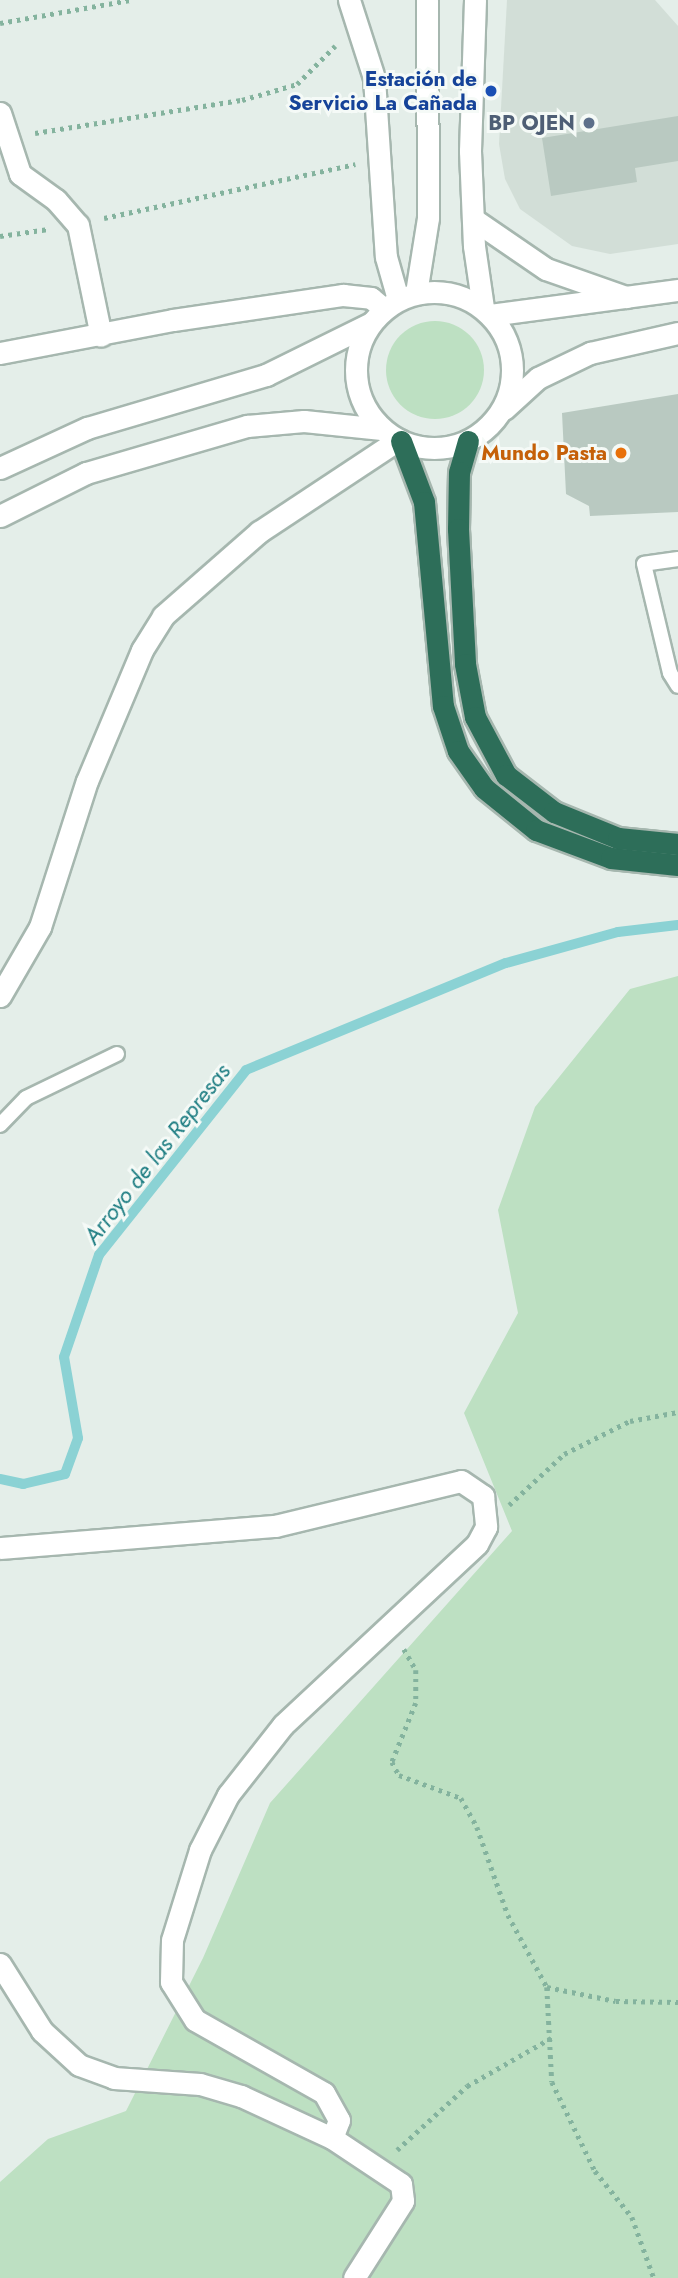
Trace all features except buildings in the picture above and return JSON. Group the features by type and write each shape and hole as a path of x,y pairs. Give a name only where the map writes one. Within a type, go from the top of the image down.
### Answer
{"highway":[{"path":"394,437 424,502 443,706 458,751 484,788 537,830 611,858 678,865"},
{"path":"468,440 459,472 458,529 465,663 475,717 506,775 554,812 618,838 678,844"}],"street":[{"path":"349,0 374,78 378,162 392,306"},
{"path":"394,437 365,405 356,378 359,349 392,306 428,218 428,0"},
{"path":"475,0 473,219 487,312 509,345 512,362 508,397 499,413"},
{"path":"0,113 20,174 78,225 101,336"},
{"path":"473,219 546,269 626,297"},
{"path":"0,468 87,428 266,375 392,306 451,293 487,312 678,290"},
{"path":"0,354 343,295 370,298 392,306"},
{"path":"0,516 86,473 247,426 304,421 394,437 435,449 468,440 538,378 590,353 678,333"},
{"path":"0,996 40,927 87,781 142,650 163,616 259,532 394,437"},
{"path":"0,1548 275,1525 461,1481 483,1496 486,1527 477,1544 283,1725 228,1795 200,1850 172,1940 171,1982 195,2020 324,2093 340,2120 332,2138"},
{"path":"0,1964 42,2031 79,2065 114,2078 220,2090 332,2138 401,2184 403,2201 354,2278"}],"lane":[{"path":"678,559 644,564 670,673 678,686"},
{"path":"0,1125 26,1098 117,1054"}],"path":[{"path":"0,23 130,0"},
{"path":"6,138 242,100 297,84 356,26"},
{"path":"0,236 78,225 320,168 378,162"},
{"path":"486,1527 564,1454 630,1421 678,1412"},
{"path":"391,1627 416,1671 416,1703 392,1762 400,1775 461,1798 508,1915 547,1987 552,2082 571,2127 595,2171 632,2217 654,2278"},
{"path":"547,1987 616,2001 678,2002"},
{"path":"377,2170 467,2086 551,2038"}],"shaded area":[{"name":"BP OJEN","path":"507,0 655,0 678,26 678,244 610,254 572,246 520,209 505,179 499,144"}],"green space":[{"path":"435,321 454,325 469,336 480,351 484,370 480,389 469,404 454,415 435,419 416,415 401,404 390,389 386,370 390,351 401,336 416,325"},
{"path":"678,976 678,2278 0,2278 0,2182 48,2139 126,2111 203,1958 270,1803 512,1531 464,1413 518,1313 498,1210 535,1107 630,989"}],"waterway":[{"name":"Arroyo de las Represas","path":"0,1479 23,1484 65,1474 78,1438 64,1357 99,1255 246,1070 506,963 618,932 678,925"}],"place":[{"name":"Estación de Servicio La Cañada","path":"491,91"},
{"name":"BP OJEN","path":"589,123"},
{"name":"Mundo Pasta","path":"621,453"}]}
